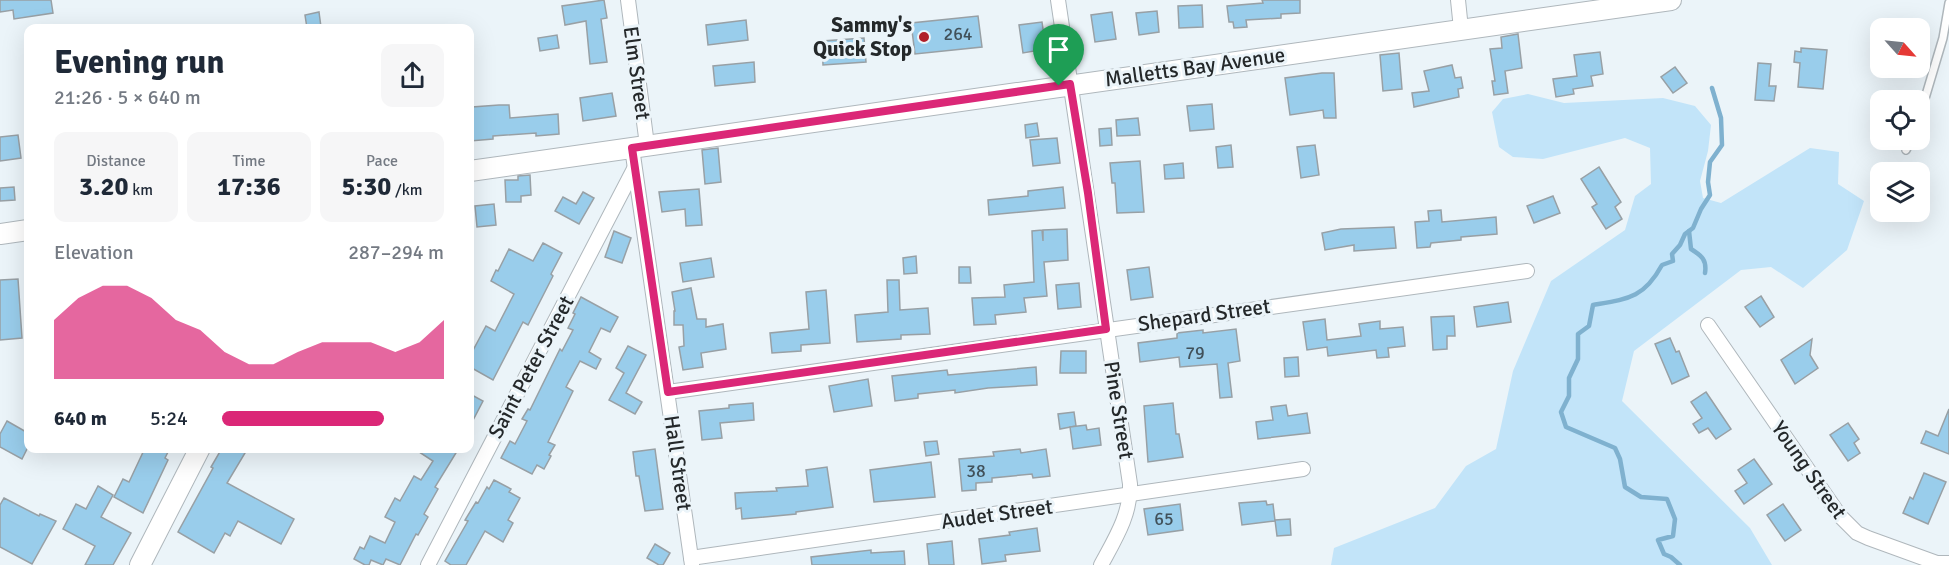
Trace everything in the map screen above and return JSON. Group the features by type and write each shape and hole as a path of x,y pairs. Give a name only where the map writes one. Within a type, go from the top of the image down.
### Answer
{"street":[{"name":"Elm Street","path":"628,0 639,146"},
{"name":"Pine Street","path":"1058,0 1088,193 1130,494 1127,514 1101,565"},
{"path":"1458,0 1461,29"},
{"name":"Malletts Bay Avenue","path":"474,170 1629,3 1671,0"},
{"name":"Hall Street","path":"639,146 634,169 691,562"},
{"name":"Saint Peter Street","path":"428,565 634,169"},
{"path":"0,234 24,231"},
{"name":"Shepard Street","path":"668,392 1527,271"},
{"name":"Young Street","path":"1708,326 1849,526 1868,538 1937,563 1949,563"},
{"path":"140,565 197,453"},
{"name":"Audet Street","path":"691,562 1303,469"}],"lane":[{"path":"1927,90 1943,38 1949,3"}],"shaded area":[{"path":"1528,94 1564,103 1663,98 1695,106 1711,125 1708,151 1700,181 1703,198 1721,203 1810,148 1839,152 1838,184 1864,201 1847,250 1803,288 1771,267 1741,270 1634,351 1622,401 1750,528 1772,565 1331,565 1334,548 1435,508 1466,466 1496,449 1513,371 1551,281 1625,230 1635,196 1651,184 1650,148 1625,138 1543,159 1513,157 1499,147 1492,112 1503,99"}],"building":[{"path":"0,0 51,0 53,13 14,19 13,10 0,12"},
{"path":"604,0 607,18 601,19 607,62 590,64 586,21 565,25 562,6"},
{"path":"1262,0 1300,0 1300,13 1281,14 1281,18 1246,20 1247,27 1234,28 1233,22 1229,22 1227,6 1263,3"},
{"path":"1202,5 1203,27 1179,28 1178,6"},
{"path":"1157,11 1159,32 1139,35 1136,13"},
{"path":"319,12 321,24 306,24 305,15"},
{"path":"1112,12 1116,39 1095,42 1091,15"},
{"path":"978,16 982,47 915,54 911,23"},
{"path":"746,20 748,40 708,45 706,25"},
{"path":"1042,22 1046,49 1023,53 1019,25"},
{"path":"1518,34 1522,68 1505,71 1508,93 1494,95 1492,81 1495,81 1490,49 1502,48 1501,37"},
{"path":"557,35 559,48 540,51 538,38"},
{"path":"864,38 866,62 823,65 822,41"},
{"path":"1801,48 1827,50 1823,89 1798,87 1800,63 1794,62 1795,51 1801,52"},
{"path":"1600,52 1603,74 1591,76 1593,86 1573,89 1574,94 1556,97 1553,79 1577,76 1574,55"},
{"path":"1399,53 1402,89 1383,91 1380,55"},
{"path":"754,62 755,82 715,86 713,66"},
{"path":"1758,63 1771,64 1769,86 1776,86 1774,101 1755,100"},
{"path":"1452,65 1455,78 1461,77 1463,88 1458,89 1459,97 1414,107 1412,93 1429,91 1424,71"},
{"path":"1675,67 1687,83 1673,93 1661,77"},
{"path":"1334,73 1336,118 1324,118 1323,110 1290,115 1285,78"},
{"path":"612,93 616,116 583,121 580,98"},
{"path":"1212,104 1214,129 1190,131 1187,106"},
{"path":"509,105 510,118 558,114 559,134 493,136 493,139 474,141 474,107"},
{"path":"1138,118 1140,135 1117,136 1116,120"},
{"path":"1037,123 1039,136 1026,138 1025,125"},
{"path":"1111,128 1112,145 1100,146 1099,129"},
{"path":"18,135 21,158 0,161 0,137"},
{"path":"1057,138 1060,163 1033,166 1030,140"},
{"path":"1231,145 1233,167 1218,168 1216,147"},
{"path":"1315,145 1319,175 1301,178 1297,147"},
{"path":"718,148 721,182 705,184 702,150"},
{"path":"1140,161 1144,212 1117,213 1115,183 1112,183 1110,163"},
{"path":"1183,163 1184,178 1165,179 1164,165"},
{"path":"1599,167 1621,202 1615,207 1622,219 1606,229 1592,207 1597,204 1581,179"},
{"path":"530,175 531,195 521,196 521,202 506,202 505,180 518,180 518,176"},
{"path":"14,187 15,200 0,201 0,188"},
{"path":"1063,187 1065,208 989,215 988,200 1028,196 1028,191"},
{"path":"699,189 702,225 686,226 685,209 662,212 659,192"},
{"path":"583,192 594,198 579,224 555,211 563,197 576,204"},
{"path":"1553,196 1560,213 1534,223 1527,206"},
{"path":"494,204 496,225 477,227 475,206"},
{"path":"1441,210 1442,222 1496,217 1497,234 1461,237 1461,240 1431,243 1430,247 1417,248 1415,222 1429,221 1428,211"},
{"path":"1394,227 1396,248 1354,251 1354,245 1325,250 1322,233 1341,229"},
{"path":"1067,229 1068,260 1044,262 1047,296 1024,298 1026,312 995,315 996,324 974,325 972,298 1005,297 1004,285 1034,282 1032,231 1042,230 1043,241 1043,230"},
{"path":"614,231 631,238 622,263 605,257"},
{"path":"543,243 562,253 528,325 523,322 493,380 474,369 474,348 486,326 495,331 514,294 491,281 509,249 533,261"},
{"path":"916,256 917,273 904,274 903,258"},
{"path":"711,258 714,277 683,282 680,263"},
{"path":"959,267 970,267 971,283 959,283"},
{"path":"1149,267 1153,297 1131,300 1127,270"},
{"path":"18,279 22,338 0,340 0,280"},
{"path":"887,280 899,280 900,310 928,308 930,334 901,335 901,339 857,342 855,315 888,312"},
{"path":"1079,283 1081,307 1058,309 1056,285"},
{"path":"691,288 697,319 706,319 706,327 723,324 726,349 701,353 703,367 683,370 679,347 684,346 683,325 674,325 675,311 672,292"},
{"path":"826,290 830,343 801,345 801,351 772,353 770,333 809,329 806,292"},
{"path":"1761,296 1774,317 1760,327 1745,307"},
{"path":"581,297 618,317 610,332 601,328 589,352 601,359 596,369 580,361 566,387 573,391 548,442 555,445 549,455 551,456 544,469 537,465 532,474 501,458 510,441 515,444 527,421 522,419 528,409 530,410 560,349 562,351 573,330 568,328"},
{"path":"1508,302 1511,322 1477,327 1474,307"},
{"path":"1454,316 1455,336 1447,336 1447,349 1433,350 1431,317"},
{"path":"1325,319 1327,340 1361,336 1359,324 1380,321 1380,329 1403,327 1405,346 1388,348 1389,357 1377,358 1376,350 1328,356 1327,347 1307,350 1303,322"},
{"path":"1236,329 1240,361 1228,363 1232,397 1220,398 1217,364 1180,367 1179,357 1140,362 1138,343 1177,338 1177,333"},
{"path":"1670,338 1676,352 1679,351 1689,376 1672,384 1655,344"},
{"path":"1812,339 1810,355 1818,368 1795,384 1781,360"},
{"path":"628,346 646,355 626,393 642,402 635,414 609,400 624,373 616,368"},
{"path":"1061,351 1086,351 1086,373 1060,373"},
{"path":"1298,357 1299,376 1285,377 1284,358"},
{"path":"1036,367 1037,385 918,394 918,398 895,401 892,376 947,370 948,375"},
{"path":"868,379 872,406 834,412 829,386"},
{"path":"1706,392 1731,429 1716,439 1708,428 1699,433 1693,424 1702,418 1691,402"},
{"path":"474,396 483,401 474,418"},
{"path":"753,403 754,420 720,423 722,438 702,440 699,411"},
{"path":"1173,403 1176,434 1179,434 1183,457 1148,462 1144,406"},
{"path":"1286,405 1288,416 1307,413 1310,433 1258,439 1256,422 1273,420 1271,407"},
{"path":"1949,409 1949,454 1921,443 1926,431 1938,436"},
{"path":"1074,412 1076,426 1060,429 1058,414"},
{"path":"7,421 24,431 25,453 22,459 0,447 0,434"},
{"path":"1848,423 1859,439 1854,443 1860,453 1848,461 1830,435"},
{"path":"1086,425 1087,430 1099,428 1101,445 1073,449 1070,427"},
{"path":"937,441 939,454 926,456 924,442"},
{"path":"655,449 663,509 645,511 639,476 636,476 633,452"},
{"path":"1020,449 1021,453 1046,449 1050,476 1033,478 1032,474 992,478 992,482 976,483 976,490 962,491 959,459 994,456 993,452"},
{"path":"143,453 168,453 165,458 168,460 143,513 114,497 123,479 129,482"},
{"path":"219,453 245,453 227,483 294,519 281,544 238,521 230,536 225,533 214,553 178,532 213,468 211,467"},
{"path":"421,453 456,453 435,487 438,489 424,514 428,517 400,565 386,559 383,565 371,560 369,565 365,565 354,559 360,547 364,549 370,536 385,543 395,522 385,517 395,498 400,501 414,476 421,480 433,461"},
{"path":"1754,459 1772,484 1744,504 1735,491 1747,483 1738,470"},
{"path":"931,462 935,497 874,502 870,470"},
{"path":"827,467 833,507 796,512 796,514 742,519 741,508 736,509 735,493 777,491 776,488 808,486 806,470"},
{"path":"1924,473 1946,482 1928,524 1903,513 1910,497 1913,499"},
{"path":"494,480 511,489 509,492 520,498 508,520 513,523 503,542 485,531 466,565 451,565 445,561 468,521 465,520"},
{"path":"98,486 113,495 101,517 131,533 113,565 85,565 95,546 63,529 76,504 86,509"},
{"path":"4,498 39,516 40,514 56,521 32,564 0,547 0,505"},
{"path":"1266,501 1267,505 1273,504 1275,521 1242,525 1239,503"},
{"path":"1180,504 1183,530 1148,535 1144,509"},
{"path":"1783,504 1801,530 1785,541 1767,515"},
{"path":"1290,519 1291,535 1277,536 1275,520"},
{"path":"1037,528 1040,551 1005,555 1006,561 982,564 979,539 1010,535 1009,532"},
{"path":"952,541 954,565 929,565 927,544"},
{"path":"655,544 670,553 663,565 647,558"},
{"path":"871,550 871,553 904,551 905,565 812,565 811,557"}],"waterway":[{"path":"1680,565 1664,554 1658,540 1673,536 1675,519 1667,499 1641,497 1625,487 1620,459 1615,448 1566,427 1561,412 1569,396 1569,378 1578,359 1578,334 1589,326 1593,305 1634,295 1649,284 1662,265 1673,261 1672,254 1680,245 1685,234 1693,228 1710,195 1708,182 1710,162 1722,145 1721,118 1712,88"},
{"path":"1689,231 1691,249 1703,259 1705,273"}],"place":[{"name":"Sammy's Quick Stop","path":"924,37"}],"route":[{"path":"1070,84 1088,193 1106,329 668,392 632,148 1059,86 1070,84"}]}
